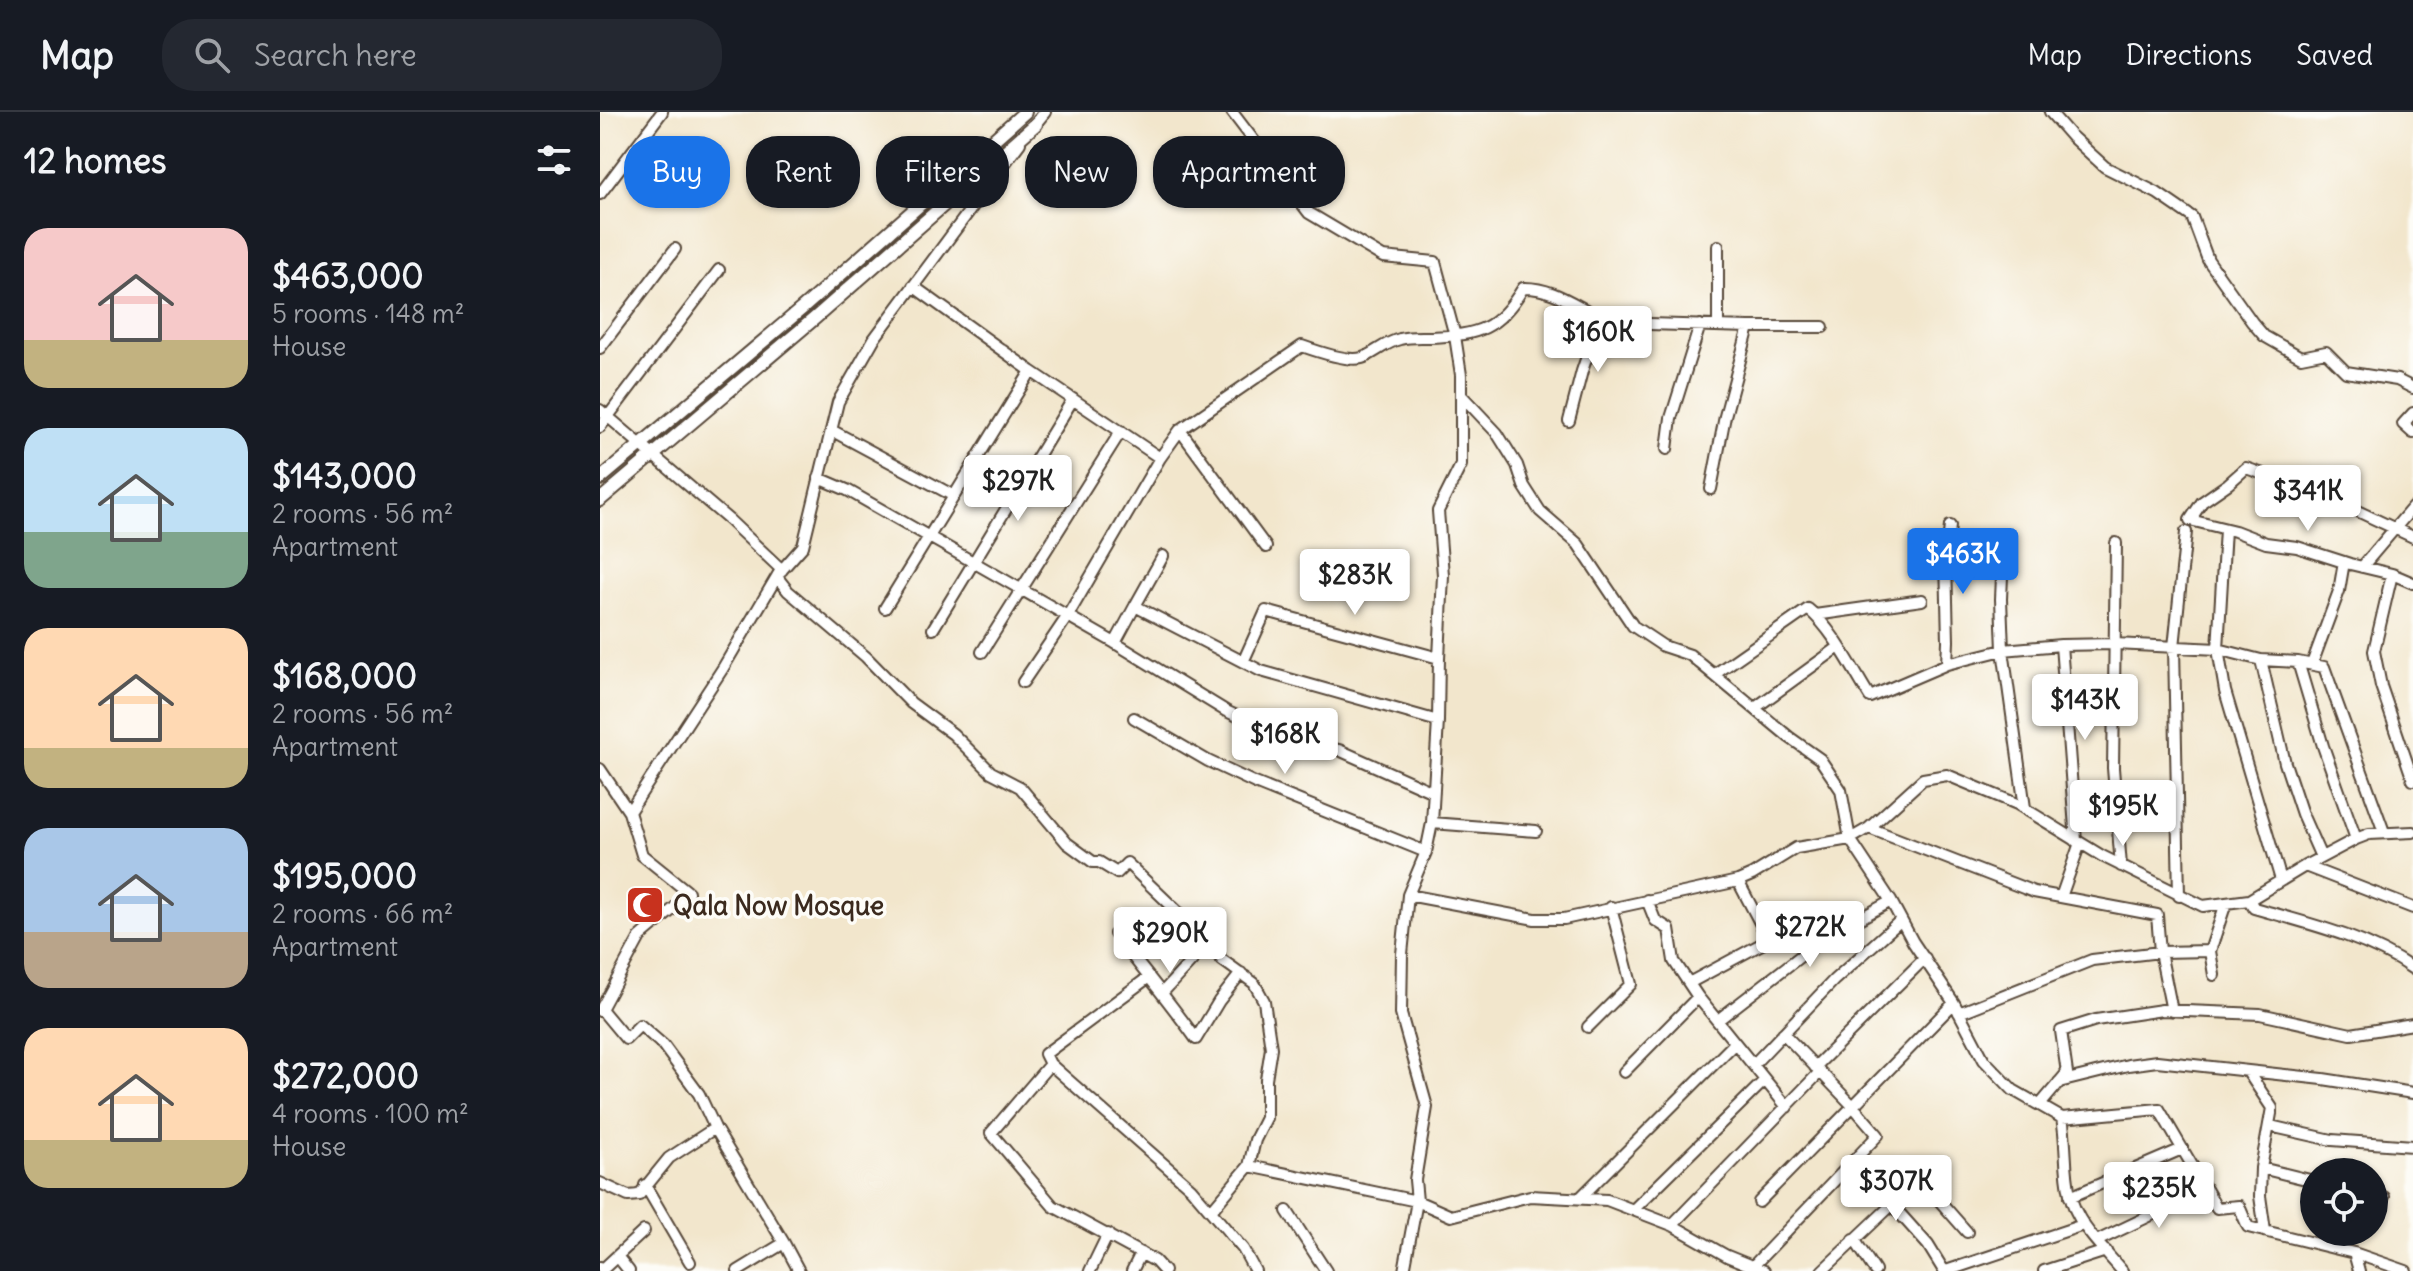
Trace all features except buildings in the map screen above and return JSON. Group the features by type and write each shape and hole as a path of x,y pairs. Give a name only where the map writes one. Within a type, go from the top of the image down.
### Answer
{"main road":[{"path":"600,479 805,306 1025,112"},
{"path":"600,500 815,318 1036,124"}],"street":[{"path":"600,194 662,112"},
{"path":"629,812 723,668 780,573 803,546 838,402 874,339 1045,112"},
{"path":"1232,112 1309,213 1383,257 1435,262 1455,336 1463,397 1461,465 1438,511 1443,575 1432,823 1426,852 1408,895 1402,954 1401,1014 1427,1107 1415,1180 1417,1201 1404,1271"},
{"path":"2050,112 2105,167 2157,193 2192,217 2208,260 2264,336 2301,357 2326,352 2346,372 2397,380 2413,388"},
{"path":"1718,246 1718,325"},
{"path":"600,348 675,249"},
{"path":"600,427 604,413 719,270"},
{"path":"913,286 1160,458"},
{"path":"1023,682 1067,617 1160,458 1180,430 1302,346 1329,355 1361,358 1402,338 1455,336 1481,331 1509,312 1523,288 1539,287 1615,323 1823,327"},
{"path":"1569,421 1600,318"},
{"path":"1667,449 1671,418 1700,325"},
{"path":"1711,489 1725,416 1749,327"},
{"path":"885,608 1031,371"},
{"path":"1463,397 1497,433 1540,511 1578,544 1633,626 1663,646 1690,655 1820,759 1841,790 1850,839 1957,1008 1984,1060 2013,1090 2062,1118 2159,1109 2217,1208 2239,1206 2248,1227 2354,1253 2406,1271"},
{"path":"933,629 1073,399"},
{"path":"604,413 729,520 780,573 788,591 866,657 911,703 953,734 991,772 1020,787 1067,843 1093,862 1099,862 1117,873 1127,863 1202,935 1222,960 1254,983 1264,1001 1271,1048 1266,1079 1266,1118 1255,1140 1249,1166 1211,1211"},
{"path":"2413,413 2403,424 2413,433"},
{"path":"831,430 954,496"},
{"path":"1180,430 1266,547"},
{"path":"982,652 1121,431"},
{"path":"2413,537 2323,495 2246,468 2202,502 2190,520 2266,543 2297,547 2413,583"},
{"path":"819,478 847,490 1240,717 1283,737 1339,750 1433,792"},
{"path":"2362,567 2413,507"},
{"path":"1947,664 1946,560 1950,526"},
{"path":"2225,529 2218,649 2225,691 2281,880"},
{"path":"2179,896 2174,647 2186,532"},
{"path":"2116,543 2113,768 2121,866"},
{"path":"2003,553 2003,650 2025,808"},
{"path":"1115,643 1163,556"},
{"path":"2312,664 2339,591 2344,562"},
{"path":"2392,574 2374,651 2381,686 2413,780"},
{"path":"1815,615 1922,600"},
{"path":"1135,606 1261,671 1438,721"},
{"path":"1715,674 1808,609 1839,647 1870,697 1947,664 2003,650 2061,645 2218,649 2261,660 2312,664 2324,667 2384,832"},
{"path":"1243,662 1266,611 1439,658"},
{"path":"2061,645 2078,842 2061,897"},
{"path":"1755,708 1839,647"},
{"path":"2261,660 2285,763 2321,857"},
{"path":"2298,662 2356,839"},
{"path":"1134,718 1243,778 1426,852"},
{"path":"600,769 629,812 642,855 688,892 686,898 640,937 601,1010 626,1039 640,1025 663,1045 699,1094 715,1128 799,1271"},
{"path":"1408,895 1535,919 1564,919 1738,881 1796,848 1850,839 1869,828 1923,779 1947,775 2025,808 2121,866 2203,906 2249,900 2321,857 2369,834 2413,832"},
{"path":"1432,823 1536,831"},
{"path":"1869,828 2034,892 2157,915 2160,952 2172,1011"},
{"path":"2305,866 2413,908"},
{"path":"1689,983 1769,940 1738,881"},
{"path":"1647,900 1655,920 1669,929 1674,961 1698,997 1787,1107"},
{"path":"2249,900 2254,908 2390,953 2413,969"},
{"path":"1718,1020 1820,941 1891,901"},
{"path":"2214,975 2210,951 2226,903"},
{"path":"1588,1027 1631,984 1611,907"},
{"path":"1753,1065 1834,980 1900,921"},
{"path":"1115,934 1163,992 1196,1039 1219,1001 1241,973"},
{"path":"1163,992 1207,944"},
{"path":"1759,1202 1852,1105 1957,1008 2092,960 2160,952 2210,951"},
{"path":"1672,1225 1925,958"},
{"path":"1149,977 1045,1054 1050,1064 1191,1188 1243,1249 1255,1271"},
{"path":"1624,1072 1698,997"},
{"path":"2040,1105 2067,1073 2061,1031 2096,1020 2172,1011 2260,1014 2351,1034 2413,1024"},
{"path":"1249,1166 1417,1201 1451,1216 1530,1196 1607,1200 1672,1225 1727,1256 1759,1268 1877,1137 1877,1132 1783,1033"},
{"path":"1580,1198 1734,1044"},
{"path":"2059,1082 2157,1061 2323,1079 2413,1093"},
{"path":"1050,1064 991,1133 1053,1206 1155,1261 1164,1271"},
{"path":"2248,1072 2272,1108 2261,1168 2260,1196 2265,1231"},
{"path":"1634,1209 1765,1080"},
{"path":"2062,1118 2070,1197 2083,1225 2122,1271"},
{"path":"2270,1126 2332,1140 2413,1146"},
{"path":"600,1183 628,1196 639,1195 669,1158 715,1128"},
{"path":"2070,1197 2182,1149"},
{"path":"2261,1168 2300,1178"},
{"path":"1822,1271 1917,1181 1923,1182 1967,1232"},
{"path":"645,1185 690,1262"},
{"path":"2097,1241 2206,1189"},
{"path":"1894,1207 1933,1250 1945,1271 2083,1225"},
{"path":"1287,1211 1326,1271"},
{"path":"600,1267 603,1269 644,1231"},
{"path":"1090,1271 1108,1234"},
{"path":"1854,1239 1875,1271"},
{"path":"738,1271 784,1243"},
{"path":"2044,1271 2106,1251"},
{"path":"1132,1271 1141,1253"},
{"path":"2354,1253 2359,1271"},
{"path":"617,1256 629,1271"}],"place":[{"name":"Qala Now Mosque","path":"645,905"}]}
